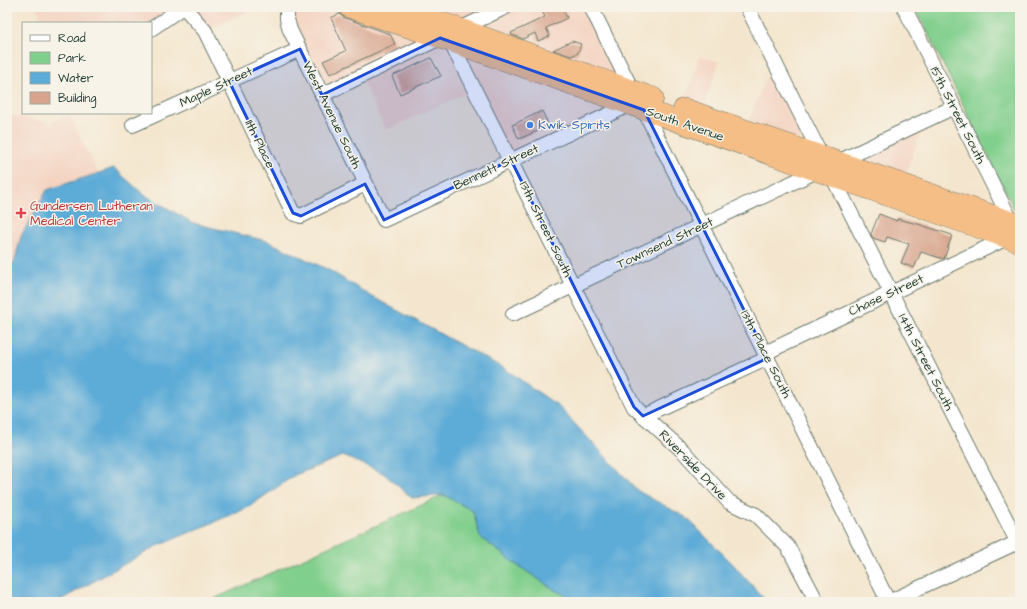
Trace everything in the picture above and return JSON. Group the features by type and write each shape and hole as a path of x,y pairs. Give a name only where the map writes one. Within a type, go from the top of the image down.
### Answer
{"highway":[{"name":"South Avenue","path":"349,7 445,27"},
{"name":"South Avenue","path":"398,7 635,102 828,166 1015,232"}],"street":[{"path":"152,28 184,7"},
{"name":"11th Place","path":"184,7 204,32 293,213 301,216 366,184"},
{"name":"West Avenue South","path":"287,7 287,19 290,30 384,220"},
{"path":"322,95 445,27 506,7"},
{"name":"13th Place South","path":"591,7 635,102 767,355 889,601"},
{"name":"14th Street South","path":"747,7 1019,543"},
{"name":"15th Street South","path":"904,7 1015,232"},
{"name":"13th Street South","path":"445,27 634,407 643,416"},
{"name":"Maple Street","path":"133,125 300,49"},
{"name":"Bennett Street","path":"384,220 635,102"},
{"name":"Townsend Street","path":"513,314 954,107"},
{"name":"Chase Street","path":"643,416 1015,232"},
{"name":"Riverside Drive","path":"643,416 683,450 729,502 756,515 782,540 788,547 817,602"},
{"path":"889,601 1019,543"}],"highlighted area":[{"path":"440,38 450,41 644,110 768,358 643,416 634,407 511,160 384,220 365,184 301,216 293,213 229,81 300,49 322,95"}],"shaded area":[{"path":"36,7 183,7 152,22 44,22"},
{"path":"184,7 257,7 205,31"},
{"path":"279,7 411,7 450,20 444,7 591,7 638,101 511,160 475,89 386,130 360,76 322,95"},
{"path":"700,56 719,62 703,109 684,103"},
{"path":"772,74 801,133 802,137 800,141 747,125 766,77"},
{"name":"Gundersen Lutheran Medical Center","path":"7,114 50,123 69,114 98,173 47,190 21,236 15,260 7,274"},
{"path":"921,130 904,179 860,160 862,157"}],"green space":[{"path":"915,7 1020,7 1020,219 1019,219"},
{"path":"444,495 473,511 480,537 517,565 558,592 583,602 207,602"}],"water":[{"path":"114,168 143,194 193,223 267,241 329,270 369,295 505,369 558,406 638,491 687,518 731,562 767,602 583,602 558,592 517,565 480,537 473,511 444,495 412,498 383,473 343,456 295,475 247,508 153,548 57,602 7,602 7,274 15,260 21,236 47,190"}],"building":[{"path":"540,7 562,7 567,18 546,28 550,36 538,41 535,33 523,39 512,35 511,33 545,17"},
{"path":"339,14 345,18 390,34 395,44 330,74 323,61 346,51 331,18"},
{"path":"572,41 581,44 578,53 571,56 553,50"},
{"path":"431,58 441,76 400,94 392,76"},
{"name":"Kwik Spirits","path":"542,111 549,126 519,139 512,125"},
{"path":"879,214 897,221 897,219 918,224 952,235 944,259 921,252 914,268 901,263 909,244 887,237 885,242 873,238 871,234"}],"place":[{"name":"Kwik Spirits","path":"530,125"},
{"name":"Gundersen Lutheran Medical Center","path":"21,213"}]}
